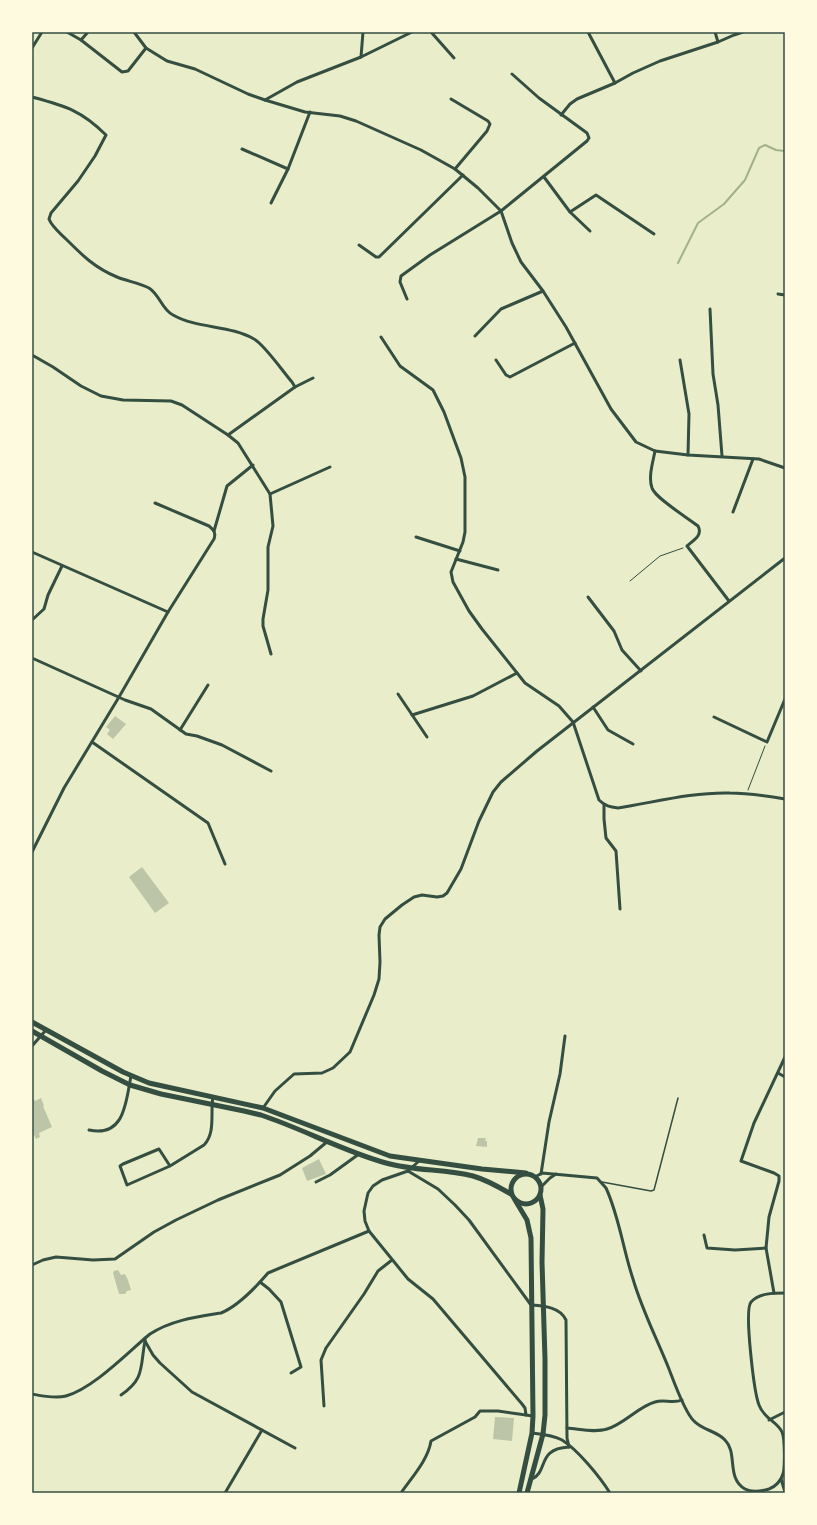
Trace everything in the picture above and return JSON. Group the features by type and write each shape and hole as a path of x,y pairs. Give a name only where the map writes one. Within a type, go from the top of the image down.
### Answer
{"main road":[{"path":"32,1022 131,1076 156,1085 213,1096 263,1108 381,1154 419,1161 526,1173 539,1181 543,1209 545,1415 543,1434 527,1493"},
{"path":"32,1031 102,1071 130,1085 161,1094 244,1110 261,1115 359,1154 386,1163 410,1170 460,1173 483,1179 511,1194 527,1220 531,1238 533,1416 532,1433 519,1493"},
{"path":"511,1194 510,1190 513,1180 516,1177 526,1173"},
{"path":"515,1200 525,1204 536,1200 540,1195"}],"street":[{"path":"32,48 42,32"},
{"path":"67,32 81,40 122,72 128,71 146,48"},
{"path":"81,40 88,32"},
{"path":"139,32 135,34 146,48 167,61 195,69 248,94 265,100 310,112 340,116 356,121 421,150 455,169 502,212 518,257 543,291 575,343 611,409 636,442 655,451 688,455 761,459 785,468"},
{"path":"361,57 363,32"},
{"path":"265,100 297,82 361,57 412,32"},
{"path":"431,32 439,43 454,58"},
{"path":"588,32 615,83"},
{"path":"715,32 718,42"},
{"path":"561,115 570,104 577,99 615,83 633,73 660,61 743,32"},
{"path":"408,299 400,282 401,276 435,252 502,212 581,147 588,138 587,134 561,115 512,74"},
{"path":"32,97 57,103 73,109 106,135 95,156 78,181 50,213 49,219 55,228 89,262 117,277 149,288 159,297 168,312 172,315 201,325 244,334 258,341 295,387"},
{"path":"451,99 488,121 490,124 488,131 455,169"},
{"path":"271,203 288,168 310,112"},
{"path":"242,149 288,168"},
{"path":"359,245 376,257 379,257 463,175"},
{"path":"544,177 570,212 590,231"},
{"path":"570,212 596,195 654,234"},
{"path":"475,336 501,309 543,291"},
{"path":"778,294 785,295"},
{"path":"710,309 713,374 718,405 722,456"},
{"path":"381,337 400,366 433,390 444,412 461,458 465,477 465,518 463,542 451,572 451,577 455,586 469,611 525,683 559,706 574,722 587,760 596,794 604,805 611,808 618,808 673,798 716,793 747,793 785,799"},
{"path":"496,360 506,375 510,377 575,343"},
{"path":"32,355 53,366 81,386 101,396 124,400 171,402 182,405 238,443 270,494 273,526 268,547 268,590 262,619 271,654"},
{"path":"680,360 689,414 688,455"},
{"path":"228,435 295,387 313,378"},
{"path":"655,451 650,479 652,489 655,495 661,500 698,526 700,530 697,538 687,546 729,601"},
{"path":"733,512 753,458"},
{"path":"32,852 64,788 168,612 214,539 214,531 227,486 253,465"},
{"path":"270,494 330,468"},
{"path":"155,503 209,526 214,531"},
{"path":"416,537 460,551"},
{"path":"32,552 168,612"},
{"path":"263,1108 275,1091 294,1074 322,1073 333,1068 350,1052 374,995 379,979 380,927 385,919 414,897 422,895 437,897 443,896 447,893 461,869 479,821 492,792 501,782 537,750 785,558"},
{"path":"456,559 498,570"},
{"path":"32,620 44,609 48,595 62,566"},
{"path":"588,597 614,631 622,650 641,671"},
{"path":"32,658 119,697 150,709 186,734 197,736 222,745 271,771"},
{"path":"412,715 473,696 517,673"},
{"path":"180,730 208,686"},
{"path":"398,694 427,737"},
{"path":"714,717 767,742 785,699"},
{"path":"593,707 608,730 633,744"},
{"path":"92,742 208,823 225,864"},
{"path":"604,805 606,838 616,851 620,909"},
{"path":"32,1046 46,1030"},
{"path":"540,1174 549,1122 560,1074 565,1036"},
{"path":"774,1292 766,1248 770,1217 779,1182 779,1176 741,1161 754,1123 785,1057"},
{"path":"778,1073 785,1076"},
{"path":"89,1130 105,1132 114,1126 125,1110 131,1076"},
{"path":"170,1166 159,1149 120,1166 127,1185 170,1166 204,1145 209,1140 211,1132 213,1096"},
{"path":"32,1265 43,1260 56,1257 93,1260 115,1259 154,1232 176,1220 218,1200 280,1175 310,1156 328,1141"},
{"path":"316,1182 330,1175 359,1154"},
{"path":"419,1161 410,1170 382,1180 373,1186 368,1193 364,1211 365,1221 369,1231 408,1279 433,1300 453,1323 522,1404 525,1408 526,1415"},
{"path":"410,1170 438,1189 469,1220 531,1305 543,1306 559,1312 564,1316 566,1320 567,1438 569,1447"},
{"path":"534,1177 540,1174 556,1174 597,1178 602,1182 609,1195 640,1299 682,1400 694,1422 721,1436 729,1445 734,1475 738,1483 746,1489 763,1491 774,1487 784,1473 783,1437 781,1431 776,1424 769,1420 759,1405 757,1397 748,1311 750,1302 757,1297 774,1292 785,1293"},
{"path":"541,1187 556,1174"},
{"path":"32,1394 49,1397 65,1396 75,1392 98,1378 158,1328 169,1323 221,1313 228,1310 268,1273 369,1231"},
{"path":"704,1235 707,1248 735,1250 766,1248"},
{"path":"324,1406 321,1360 326,1348 364,1294 378,1271 392,1260"},
{"path":"260,1282 281,1302 301,1367 291,1373"},
{"path":"121,1395 130,1389 137,1380 140,1371 145,1339"},
{"path":"145,1339 153,1355 160,1364 192,1392 295,1448"},
{"path":"567,1428 599,1431 609,1429 654,1402 677,1402 682,1400"},
{"path":"401,1493 421,1465 431,1441 475,1417 480,1411 498,1411 533,1416"},
{"path":"769,1420 785,1412"},
{"path":"225,1493 230,1482 262,1430"},
{"path":"532,1433 543,1434 562,1440 577,1453 601,1479 610,1493"},
{"path":"530,1480 537,1476 547,1455 554,1449 569,1447"},
{"path":"781,1479 785,1492"}],"lane":[{"path":"602,1182 651,1191 654,1190 678,1098"}],"path":[{"path":"630,581 660,556 687,546"},
{"path":"747,793 767,742"}],"building":[{"path":"115,716 126,724 113,739 107,734 110,730 106,727"},
{"path":"142,867 169,903 155,913 129,877"},
{"path":"41,1098 52,1127 39,1133 40,1137 36,1139 34,1135 32,1136 32,1100 34,1099 35,1101"},
{"path":"478,1138 486,1138 485,1141 487,1141 487,1147 476,1146"},
{"path":"319,1159 326,1174 307,1181 302,1168"},
{"path":"118,1270 121,1275 125,1274 131,1290 127,1291 125,1294 119,1294 113,1273 114,1271"},
{"path":"495,1417 514,1418 512,1441 493,1439"}],"waterway":[{"path":"678,263 698,223 724,204 745,180 759,148 765,145 776,150 785,150"}]}
